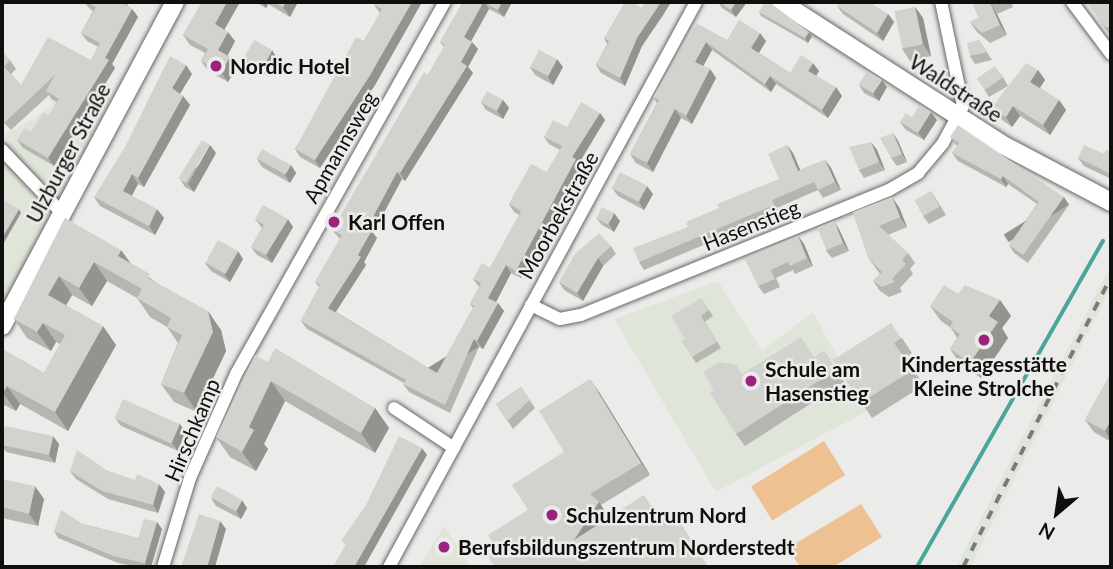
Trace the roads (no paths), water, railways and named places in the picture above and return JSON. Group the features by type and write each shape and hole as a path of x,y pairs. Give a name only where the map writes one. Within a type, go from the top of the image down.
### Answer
{"street":[{"name":"Ulzburger Straße","path":"2,326 174,2"},
{"name":"Apmannsweg","path":"269,312 445,2"},
{"name":"Moorbekstraße","path":"389,567 696,2"},
{"name":"Waldstraße","path":"781,2 1026,159 1111,202"},
{"path":"941,2 963,98 959,117"},
{"path":"1072,2 1111,54"},
{"name":"Hasenstieg","path":"531,305 553,317 572,318 889,190 927,163 959,117"},
{"path":"2,150 62,213"},
{"name":"Hirschkamp","path":"163,567 190,478 269,312"},
{"path":"394,408 454,448"}],"waterway":[{"path":"917,567 1103,241"}],"railway":[{"path":"963,567 1111,277"}],"place":[{"name":"Nordic Hotel","path":"216,66"},
{"name":"Karl Offen","path":"334,222"},
{"name":"Kindertagesstätte Kleine Strolche","path":"984,340"},
{"name":"Schule am Hasenstieg","path":"751,381"},
{"name":"Schulzentrum Nord","path":"552,515"},
{"name":"Berufsbildungszentrum Norderstedt","path":"444,547"}]}
